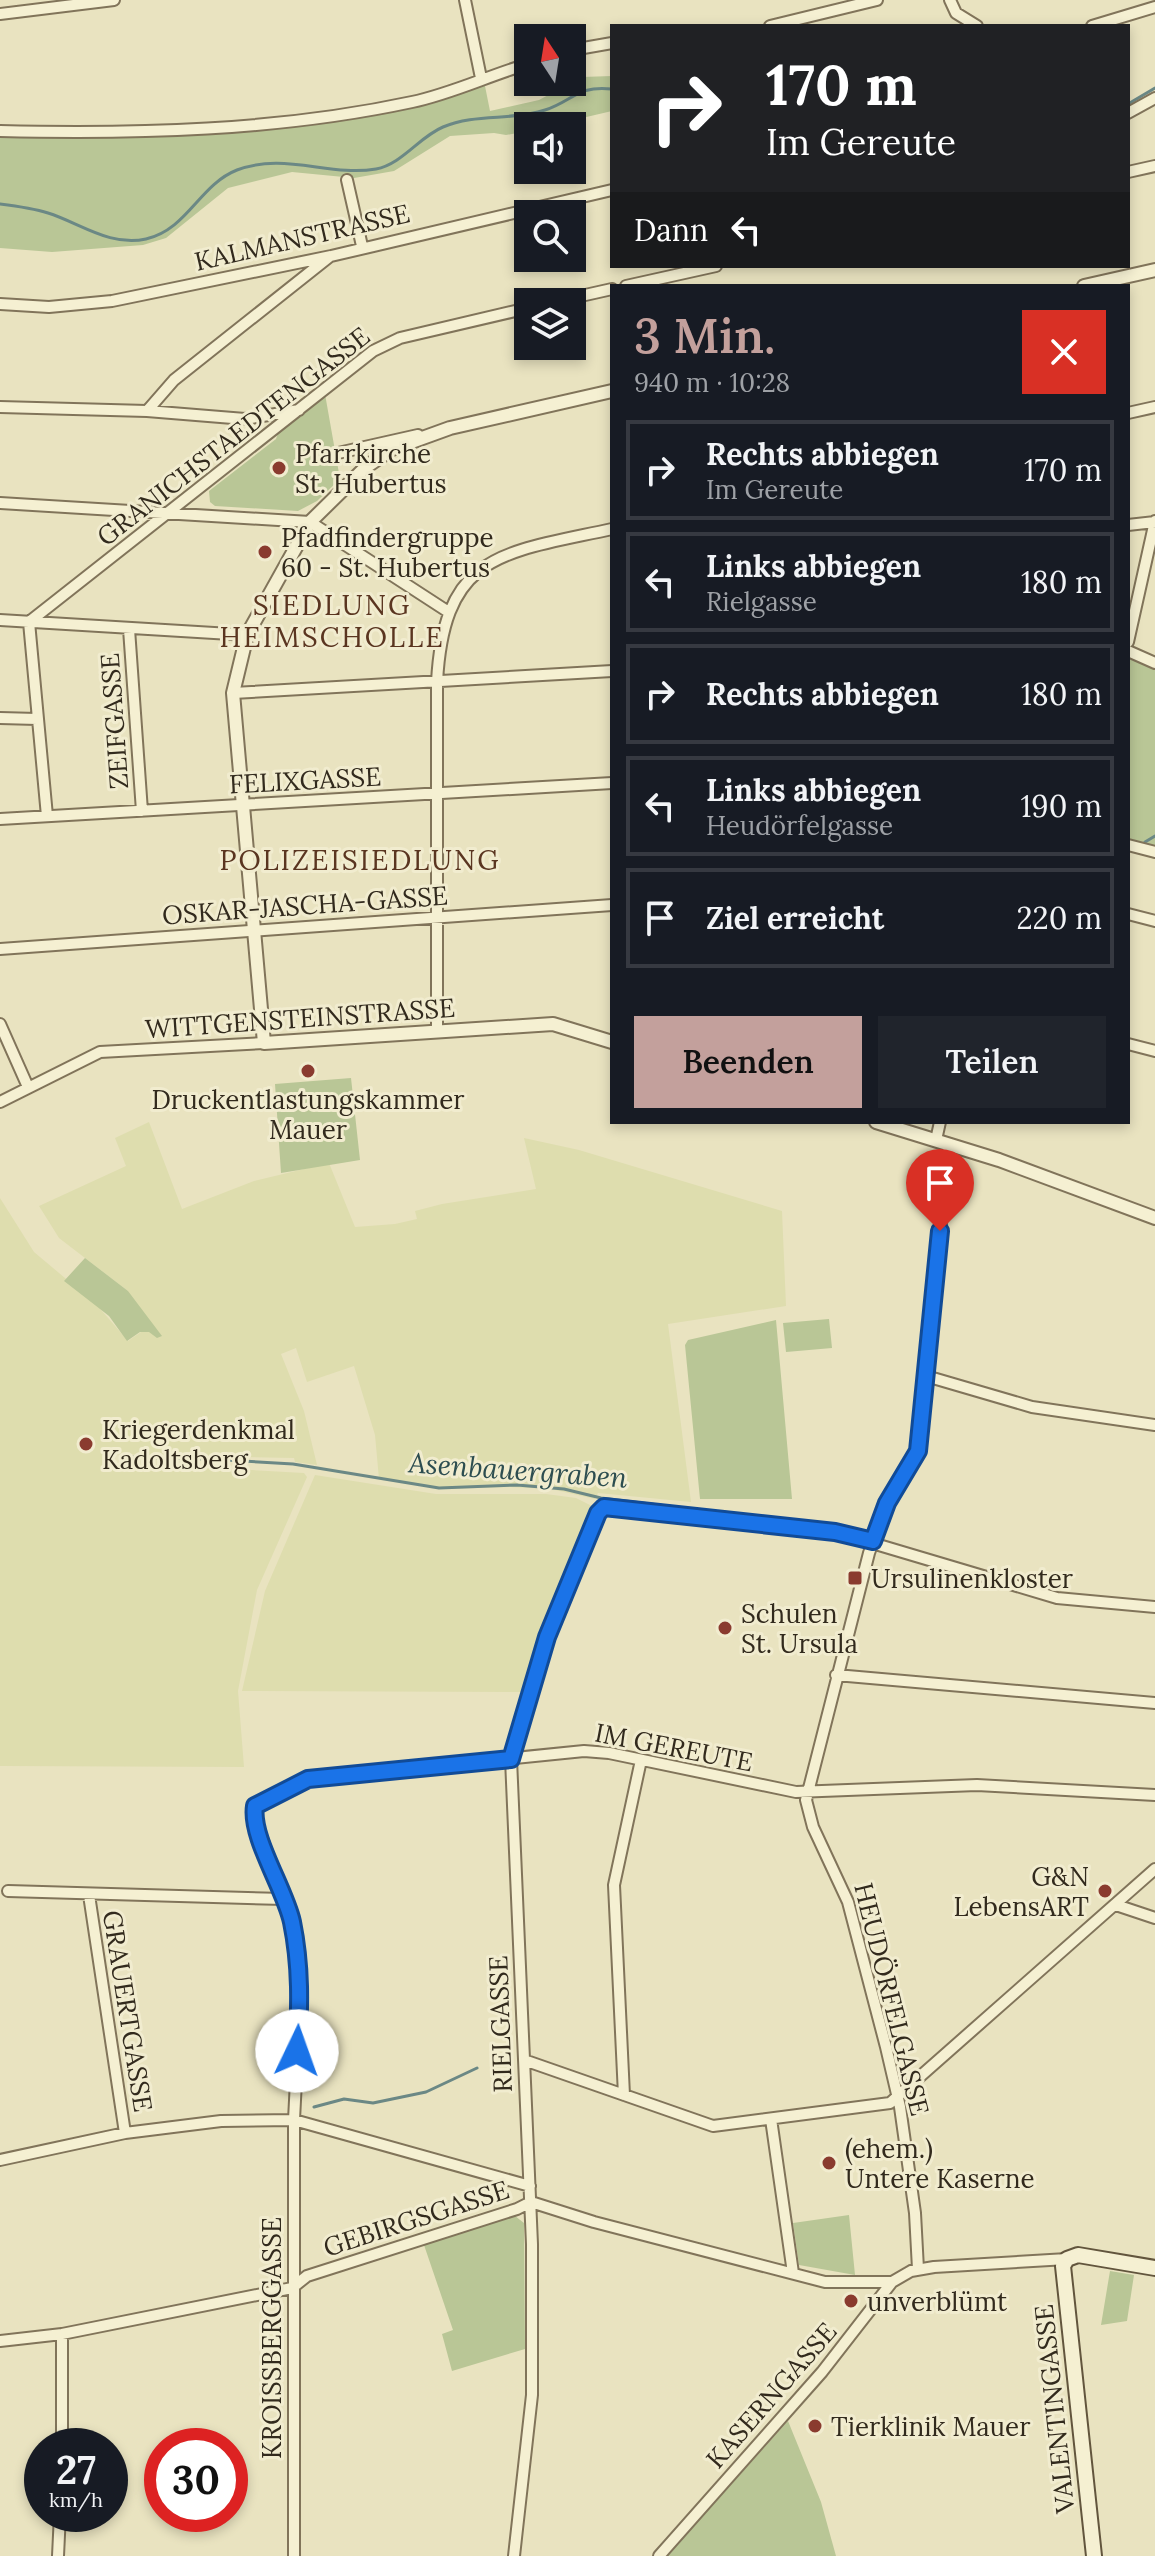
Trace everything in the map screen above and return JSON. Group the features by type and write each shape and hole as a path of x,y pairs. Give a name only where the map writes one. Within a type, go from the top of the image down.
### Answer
{"main road":[{"path":"1067,2259 1078,2255 1155,2268"},
{"name":"VALENTINGASSE","path":"1067,2259 1062,2269 1094,2556"}],"street":[{"path":"0,14 114,0"},
{"path":"465,0 481,78"},
{"path":"778,24 877,0"},
{"path":"950,0 956,13 974,24"},
{"path":"1099,24 1155,7"},
{"path":"586,48 610,43"},
{"path":"0,131 113,133 222,128 364,111 417,101 514,68"},
{"path":"1130,112 1155,98"},
{"path":"1130,172 1155,166"},
{"path":"347,180 362,246"},
{"name":"KALMANSTRASSE","path":"0,304 49,307 112,301 331,256 362,246 610,190"},
{"path":"147,411 174,380 331,256"},
{"path":"635,284 707,268"},
{"path":"1093,284 1155,270"},
{"path":"586,295 610,289"},
{"name":"GRANICHSTAEDTENGASSE","path":"29,622 373,351 400,338 514,311"},
{"path":"338,453 610,391"},
{"path":"0,407 147,411 245,419 301,409"},
{"path":"1130,413 1155,407"},
{"path":"264,1043 233,693 247,635 310,522 366,467 403,444 450,428"},
{"path":"0,503 310,522 447,611"},
{"path":"1130,525 1155,521 1130,633"},
{"path":"437,1032 437,682 439,638 447,611 459,590 497,560 520,550 610,529"},
{"path":"0,620 247,635"},
{"path":"29,622 47,816"},
{"name":"ZEIFGASSE","path":"129,629 142,811"},
{"path":"1130,652 1155,663"},
{"path":"233,693 610,671"},
{"path":"0,718 37,719"},
{"name":"FELIXGASSE","path":"0,819 610,783"},
{"path":"1130,846 1155,852"},
{"name":"OSKAR-JASCHA-GASSE","path":"0,949 610,905"},
{"path":"1130,915 1155,921"},
{"path":"0,1024 28,1087"},
{"name":"WITTGENSTEINSTRASSE","path":"0,1102 100,1052 553,1024 610,1041"},
{"path":"1130,1045 1155,1051"},
{"path":"883,1124 943,1142 1155,1218"},
{"name":"HEUDÖRFELGASSE","path":"918,2269 919,2243 897,2097 848,1902 813,1827 807,1791 873,1541 887,1503 916,1457 926,1376 943,1142 940,1124"},
{"path":"926,1376 1032,1407 1155,1425"},
{"name":"RIELGASSE","path":"514,2556 532,2395 531,2202 511,1759 547,1637 598,1513 604,1507 835,1532 873,1541"},
{"path":"873,1541 1057,1598 1155,1607"},
{"path":"836,1675 1155,1703"},
{"name":"IM GEREUTE","path":"254,1808 308,1779 595,1751 763,1787 807,1791 977,1785 1155,1795"},
{"path":"624,2095 614,1885 641,1760"},
{"name":"KROISSBERGGASSE","path":"254,1808 291,1919 301,1982 294,2120 294,2556"},
{"path":"524,2060 713,2126 890,2103 1155,1869"},
{"path":"8,1891 284,1899"},
{"name":"GRAUERTGASSE","path":"89,1895 125,2133"},
{"path":"1116,1905 1155,1918"},
{"path":"771,2119 793,2273"},
{"path":"0,2160 125,2133 221,2121 294,2120 530,2186"},
{"name":"GEBIRGSGASSE","path":"0,2341 62,2334 292,2288 307,2276 525,2207 531,2202 594,2222 841,2284 892,2282"},
{"path":"918,2269 1067,2259"},
{"name":"KASERNGASSE","path":"659,2556 822,2372 892,2282 918,2269"},
{"path":"62,2334 62,2428"},
{"path":"58,2556 59,2532"}],"green space":[{"path":"610,76 610,111 586,117 586,112 514,112 514,134 450,136 394,171 354,178 292,172 228,188 166,238 143,245 52,252 0,248 0,133 138,135 275,127 381,111 484,81 490,111 546,96 586,96 586,77"},
{"path":"325,394 340,479 317,501 298,511 215,506 210,502 209,491 276,439 278,433"},
{"path":"1130,660 1155,667 1155,847 1130,841"},
{"path":"351,1078 360,1160 281,1173 275,1084"},
{"path":"149,1122 182,1209 254,1181 329,1163 355,1227 395,1224 417,1219 415,1211 442,1204 536,1189 524,1138 579,1150 782,1211 786,1306 668,1324 691,1502 598,1493 595,1499 551,1489 441,1489 379,1479 375,1435 354,1366 307,1382 296,1348 281,1354 304,1411 317,1465 295,1462 294,1458 106,1454 109,1462 304,1473 307,1477 257,1590 238,1691 244,1767 0,1766 0,1198 34,1252 96,1304 128,1341 141,1332 128,1291 59,1238 39,1206 126,1166 115,1138"},
{"path":"85,1258 128,1291 162,1336 157,1338 149,1332 140,1332 127,1341 109,1316 64,1281"},
{"path":"829,1319 832,1348 786,1352 783,1323"},
{"path":"776,1320 792,1499 700,1499 685,1345 688,1340"},
{"path":"315,1475 436,1494 546,1494 576,1498 592,1506 549,1611 524,1692 242,1691 265,1591"},
{"path":"849,2215 855,2275 799,2265 793,2223"},
{"path":"515,2216 524,2223 525,2349 452,2371 442,2334 453,2330 424,2245"},
{"path":"1110,2271 1134,2275 1127,2321 1101,2325"},
{"path":"788,2421 821,2502 836,2556 667,2556"}],"waterway":[{"path":"1130,103 1155,88"},
{"path":"0,204 48,213 120,240 146,239 173,226 213,186 237,170 272,163 341,170 376,169 394,162 443,127 481,118 532,113 591,89 610,89"},
{"path":"1145,842 1155,836"},
{"name":"Asenbauergraben","path":"122,1457 205,1459"},
{"name":"Asenbauergraben","path":"208,1459 293,1464 439,1488 517,1485 564,1489 601,1498 825,1525"},
{"path":"314,2107 344,2099 373,2103 426,2092 477,2068"}],"place":[{"name":"Pfarrkirche St. Hubertus","path":"279,468"},
{"name":"Pfadfindergruppe 60 - St. Hubertus","path":"265,552"},
{"name":"Druckentlastungskammer Mauer","path":"308,1071"},
{"name":"Kriegerdenkmal Kadoltsberg","path":"86,1444"},
{"name":"Ursulinenkloster","path":"855,1578"},
{"name":"Schulen St. Ursula","path":"725,1628"},
{"name":"G&N LebensART","path":"1105,1891"},
{"name":"(ehem.) Untere Kaserne","path":"829,2163"},
{"name":"unverblümt","path":"851,2301"},
{"name":"Tierklinik Mauer","path":"815,2426"}],"district":[{"name":"SIEDLUNG HEIMSCHOLLE","path":"332,621"},
{"name":"POLIZEISIEDLUNG","path":"360,860"}],"route":[{"path":"297,2051 300,1967 291,1919 258,1827 255,1806 308,1779 511,1759 547,1637 598,1513 604,1507 835,1532 873,1541 887,1503 918,1451 940,1231"}]}
